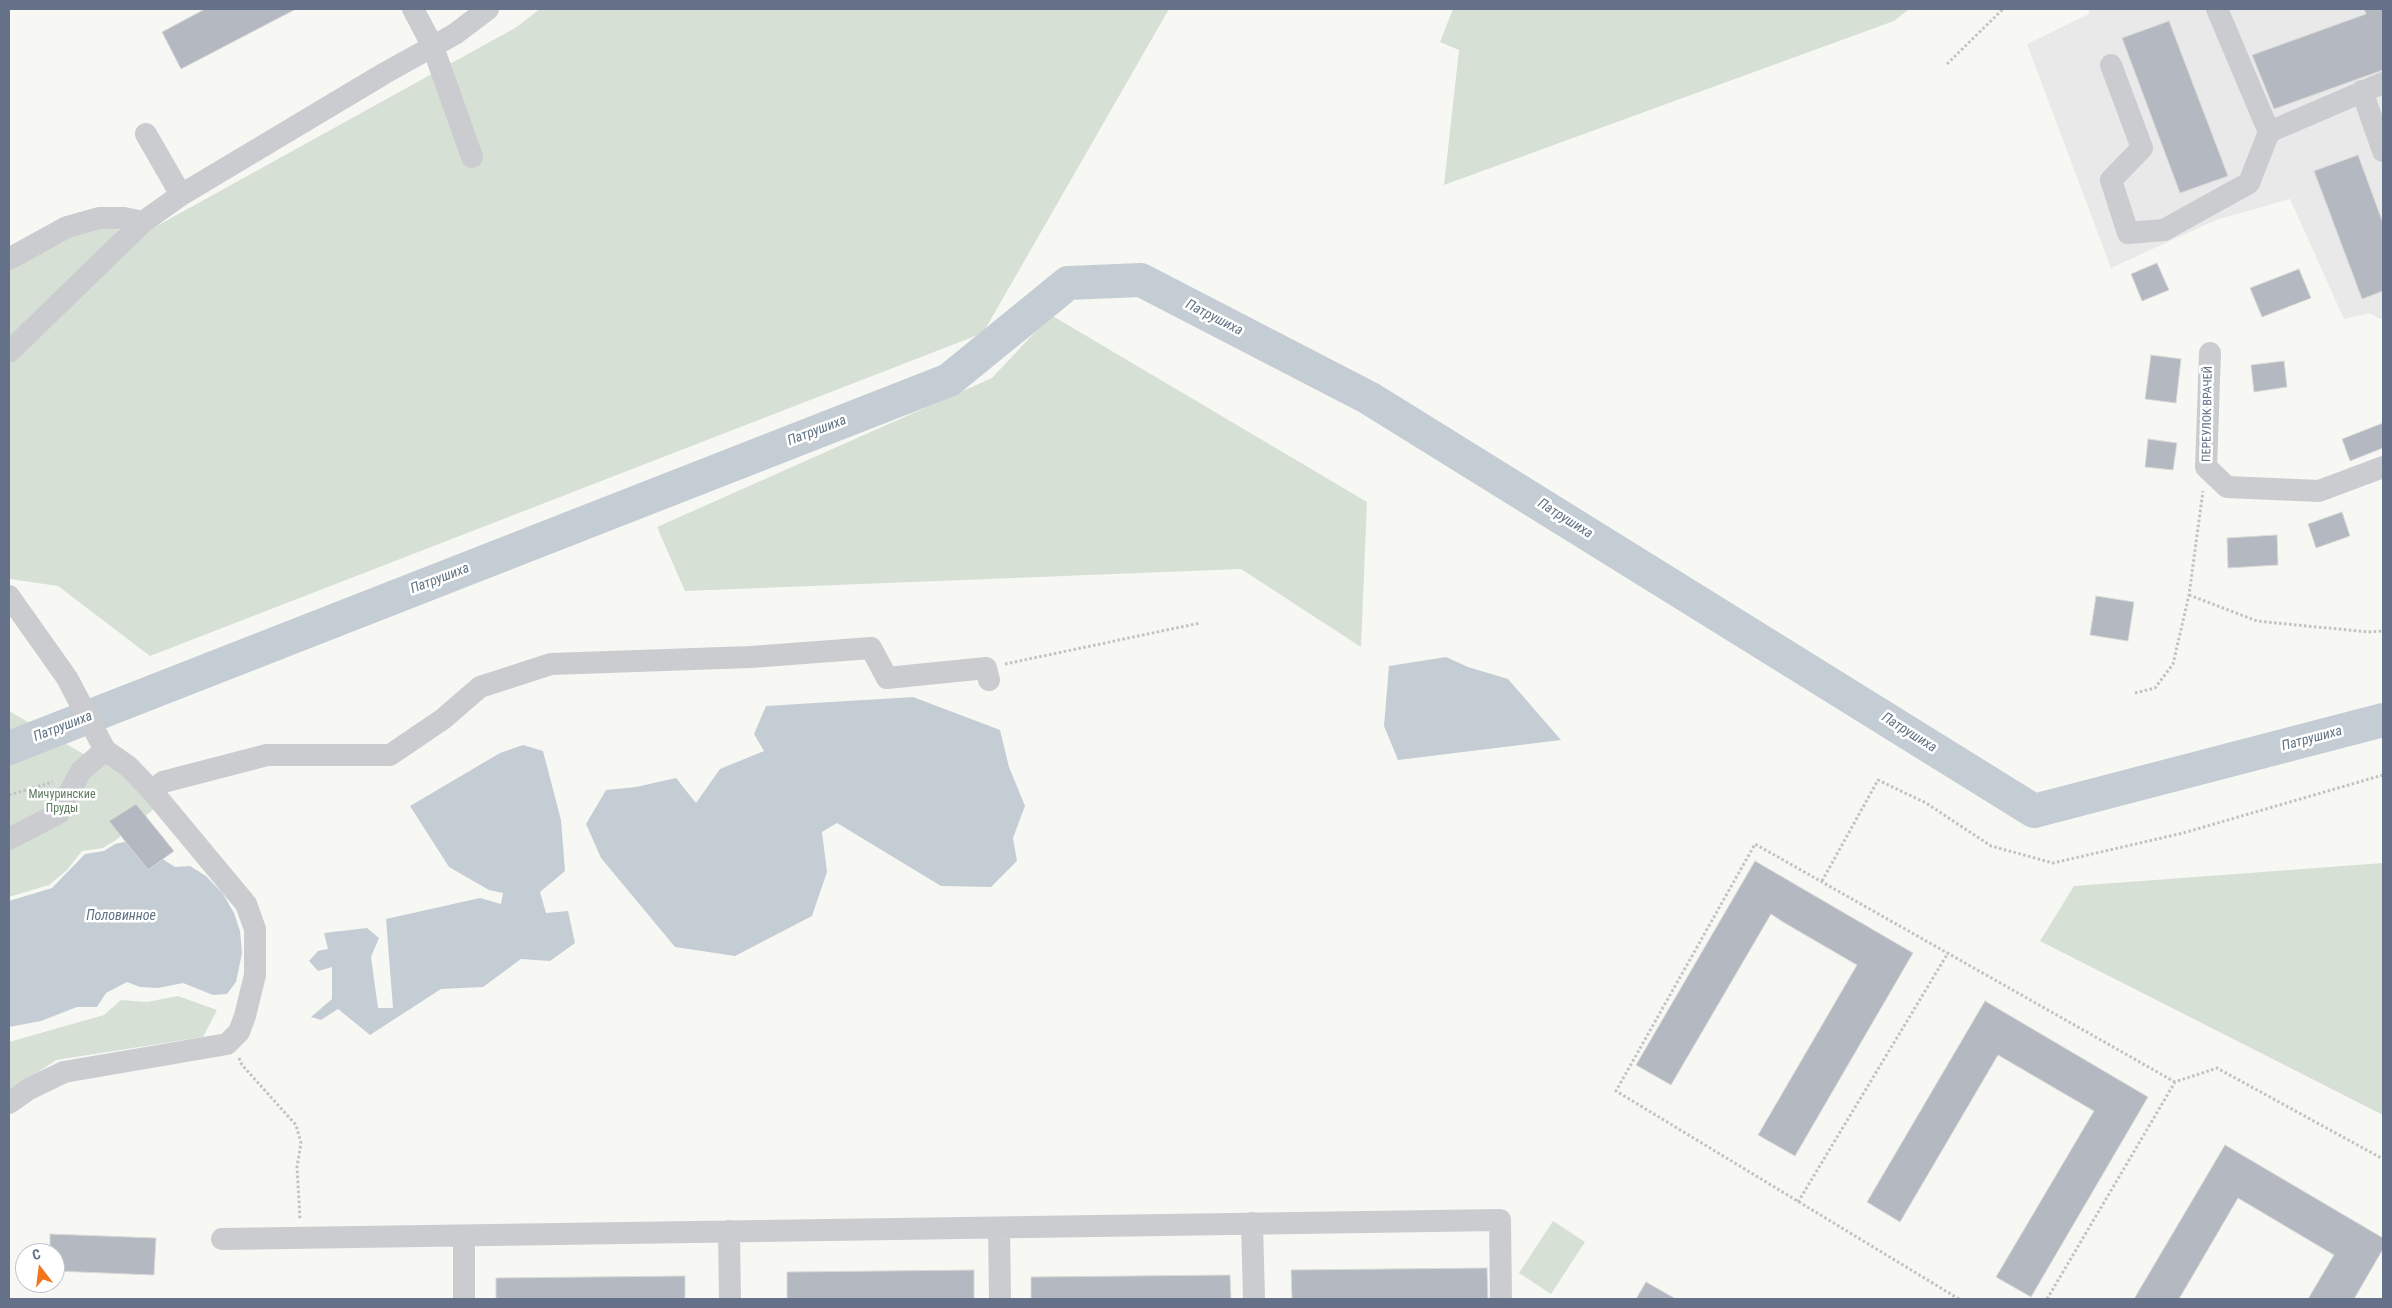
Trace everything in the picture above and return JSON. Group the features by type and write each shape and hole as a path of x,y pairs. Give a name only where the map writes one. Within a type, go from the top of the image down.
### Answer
{"street":[{"path":"413,9 433,47 472,157"},
{"path":"9,352 143,222 181,195 384,72 455,34 488,9"},
{"path":"2111,65 2142,148 2112,180 2128,233 2164,230 2249,183 2269,132 2217,9"},
{"path":"2269,132 2383,83"},
{"path":"2362,91 2383,151"},
{"path":"146,134 181,195"},
{"path":"9,259 67,227 99,218 124,218 143,222"},
{"name":"ПЕРЕУЛОК ВРАЧЕЙ","path":"2210,352 2206,467 2227,487 2319,491 2383,467"},
{"path":"9,596 67,678 102,744 129,767 152,791 246,904 255,929 255,974 245,1016 238,1032 227,1044 64,1072 29,1089 9,1103"},
{"path":"152,791 164,782 267,754 390,755 443,719 480,687 551,664 751,657 871,648 887,678 988,674"},
{"path":"9,839 59,814 81,771 102,744"},
{"path":"222,1239 1500,1220 1501,1299"},
{"path":"1252,1223 1254,1299"},
{"path":"999,1228 1000,1299"},
{"path":"729,1231 730,1299"},
{"path":"464,1236 464,1299"}],"path":[{"path":"1947,64 2003,9"},
{"path":"2135,693 2155,688 2173,664 2189,594 2206,467"},
{"path":"2189,594 2257,621 2368,632 2383,631"},
{"path":"988,674 1200,623"},
{"path":"9,796 65,779 81,771"},
{"path":"1822,882 1878,780 1926,804 1991,846 2053,863 2184,833 2383,775"},
{"path":"1959,1299 1616,1091 1755,844 2174,1082"},
{"path":"1798,1202 1948,953"},
{"path":"232,1040 242,1066 296,1125 301,1143 297,1167 301,1228 315,1237"},
{"path":"2047,1299 2174,1082 2217,1068 2383,1159"}],"shaded area":[{"path":"2089,9 2383,9 2383,318 2380,319 2370,313 2344,319 2290,199 2216,220 2111,268 2027,44 2089,14"}],"green space":[{"path":"540,9 1169,9 983,333 150,656 58,586 10,579 9,365 135,238 515,28"},
{"path":"1453,9 1909,9 1894,21 1444,185 1459,50 1440,42"},
{"path":"119,228 113,242 9,343 9,266 77,229"},
{"path":"1051,315 1367,502 1361,647 1241,569 685,591 657,527 992,378"},
{"name":"Мичуринские Пруды","path":"9,711 94,760 111,764 155,808 116,840 103,848 82,851 67,870 49,885 9,897"},
{"path":"2383,863 2383,1115 2040,941 2074,886"},
{"path":"178,996 217,1010 203,1037 56,1060 9,1092 9,1042 104,1015 121,1000 147,1002"},
{"path":"1553,1221 1585,1242 1551,1294 1519,1273"}],"water":[{"path":"1446,657 1468,667 1508,679 1561,740 1398,760 1384,726 1389,666"},
{"path":"913,697 1000,730 1009,767 1025,806 1013,838 1017,861 991,887 941,886 837,823 822,832 827,872 812,916 735,956 675,947 601,858 586,824 606,790 636,787 676,778 696,803 720,769 764,751 754,734 766,706"},
{"path":"523,745 543,751 561,820 565,871 540,892 546,913 568,911 575,943 550,961 521,959 483,987 441,989 370,1035 338,1009 321,1020 311,1017 332,999 332,967 318,971 309,961 318,951 328,949 324,933 367,928 379,938 371,957 378,1008 393,1008 386,919 480,898 501,904 503,893 489,890 449,867 410,806 500,753"},
{"name":"Половинное","path":"133,840 175,867 190,866 206,876 223,894 234,913 240,931 242,953 236,982 227,994 213,995 183,983 158,988 140,987 127,982 106,993 97,1007 77,1007 41,1021 9,1027 9,901 52,888 85,854 104,851 115,844"}],"building":[{"path":"205,9 296,9 181,69 162,32"},
{"path":"2364,9 2383,9 2383,70 2274,109 2252,55 2366,14"},
{"path":"2169,21 2228,176 2180,193 2122,38"},
{"path":"2358,155 2383,223 2383,291 2362,299 2314,171"},
{"path":"2157,263 2169,290 2142,301 2131,274"},
{"path":"2299,269 2311,298 2262,317 2250,288"},
{"path":"2151,355 2181,359 2176,403 2145,399"},
{"path":"2284,361 2287,387 2254,392 2251,365"},
{"path":"2383,423 2383,448 2350,461 2342,439"},
{"path":"2148,439 2177,443 2173,470 2145,467"},
{"path":"2342,512 2350,536 2316,548 2308,524"},
{"path":"2277,535 2278,565 2228,568 2227,538"},
{"path":"2096,596 2134,602 2128,641 2090,635"},
{"path":"136,804 174,851 148,870 109,821"},
{"path":"1755,861 1913,953 1795,1156 1758,1135 1857,965 1771,914 1671,1085 1636,1065"},
{"path":"1985,1001 2148,1097 2031,1297 1996,1277 2094,1111 1998,1055 1900,1222 1867,1202"},
{"path":"2225,1145 2383,1238 2383,1249 2354,1299 2308,1299 2334,1255 2238,1198 2179,1299 2134,1299"},
{"path":"50,1234 156,1238 154,1275 65,1271 65,1243 50,1243"},
{"path":"1487,1268 1488,1299 1292,1299 1291,1270"},
{"path":"974,1270 974,1299 787,1299 787,1272"},
{"path":"1230,1275 1231,1299 1031,1299 1031,1277"},
{"path":"685,1276 685,1299 496,1299 496,1278"},
{"path":"1646,1282 1676,1299 1636,1299"}],"waterway":[{"name":"Патрушиха","path":"9,748 949,380 1068,283 1141,280 1369,398 2034,811 2383,720"}]}
